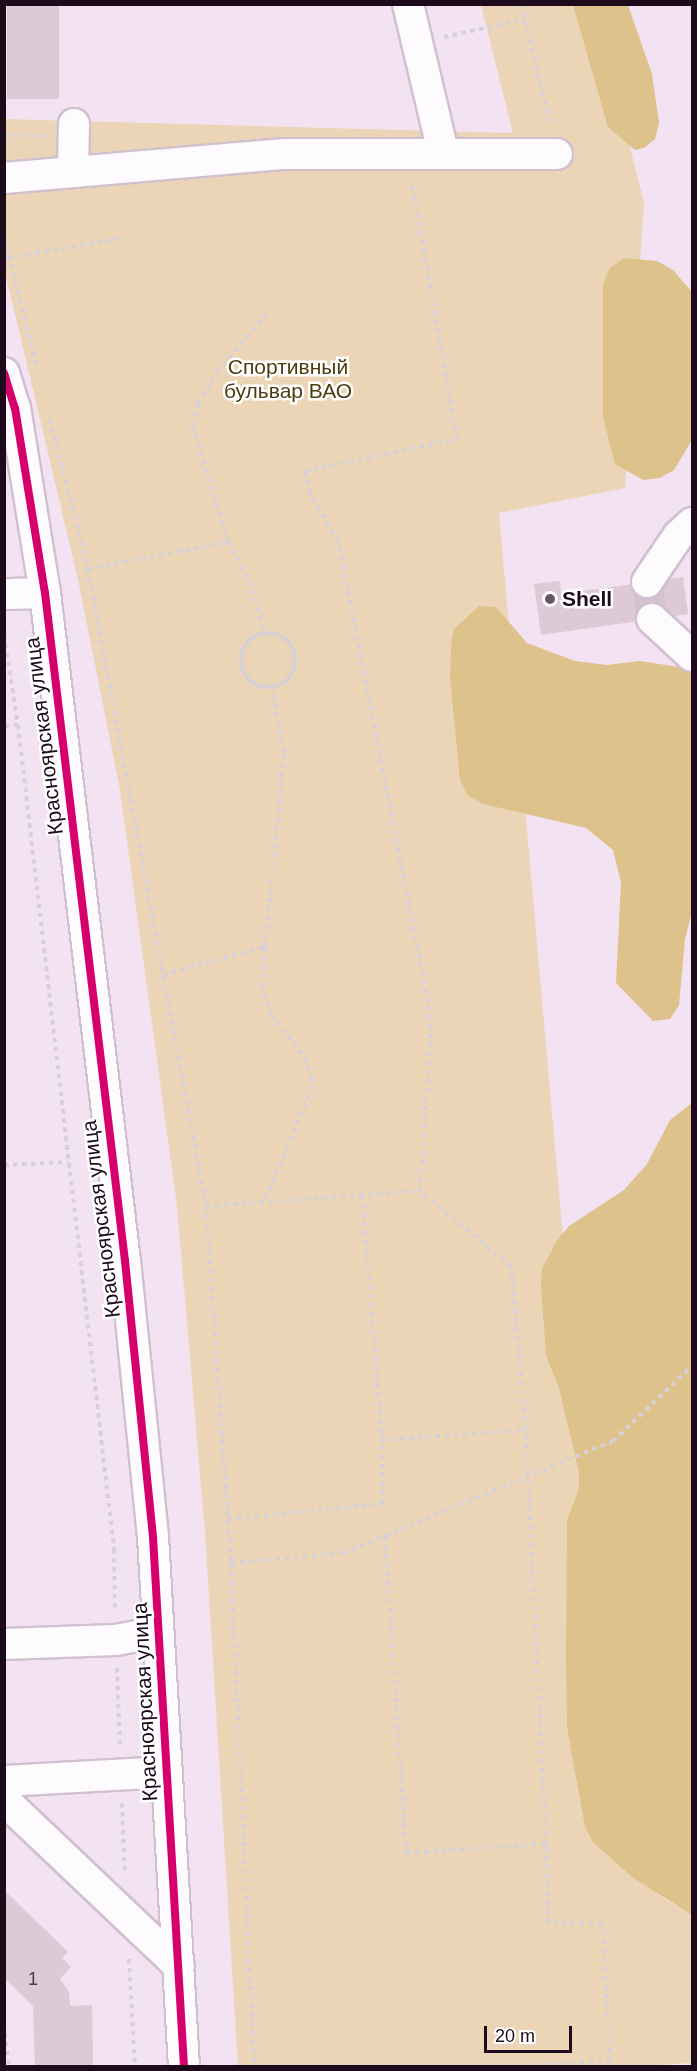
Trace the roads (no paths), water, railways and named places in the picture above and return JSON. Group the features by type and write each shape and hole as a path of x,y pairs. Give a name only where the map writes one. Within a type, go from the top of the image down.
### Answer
{"street":[{"path":"408,4 443,152"},
{"path":"73,172 74,130"},
{"path":"4,178 285,154 443,152 557,154"},
{"name":"Красноярская улица","path":"4,373 17,419 45,593 125,1261 153,1537 184,2067"},
{"path":"647,582 678,536 693,524"},
{"path":"4,594 45,593"},
{"path":"652,619 693,656"},
{"path":"4,1644 116,1640 158,1632"},
{"path":"4,1780 167,1772"},
{"path":"4,1800 178,1966"}],"tunnel":[{"path":"647,582 652,619"}],"place":[{"name":"Shell","path":"550,599"}],"park label":[{"name":"Спортивный бульвар ВАО","path":"288,379"}]}
